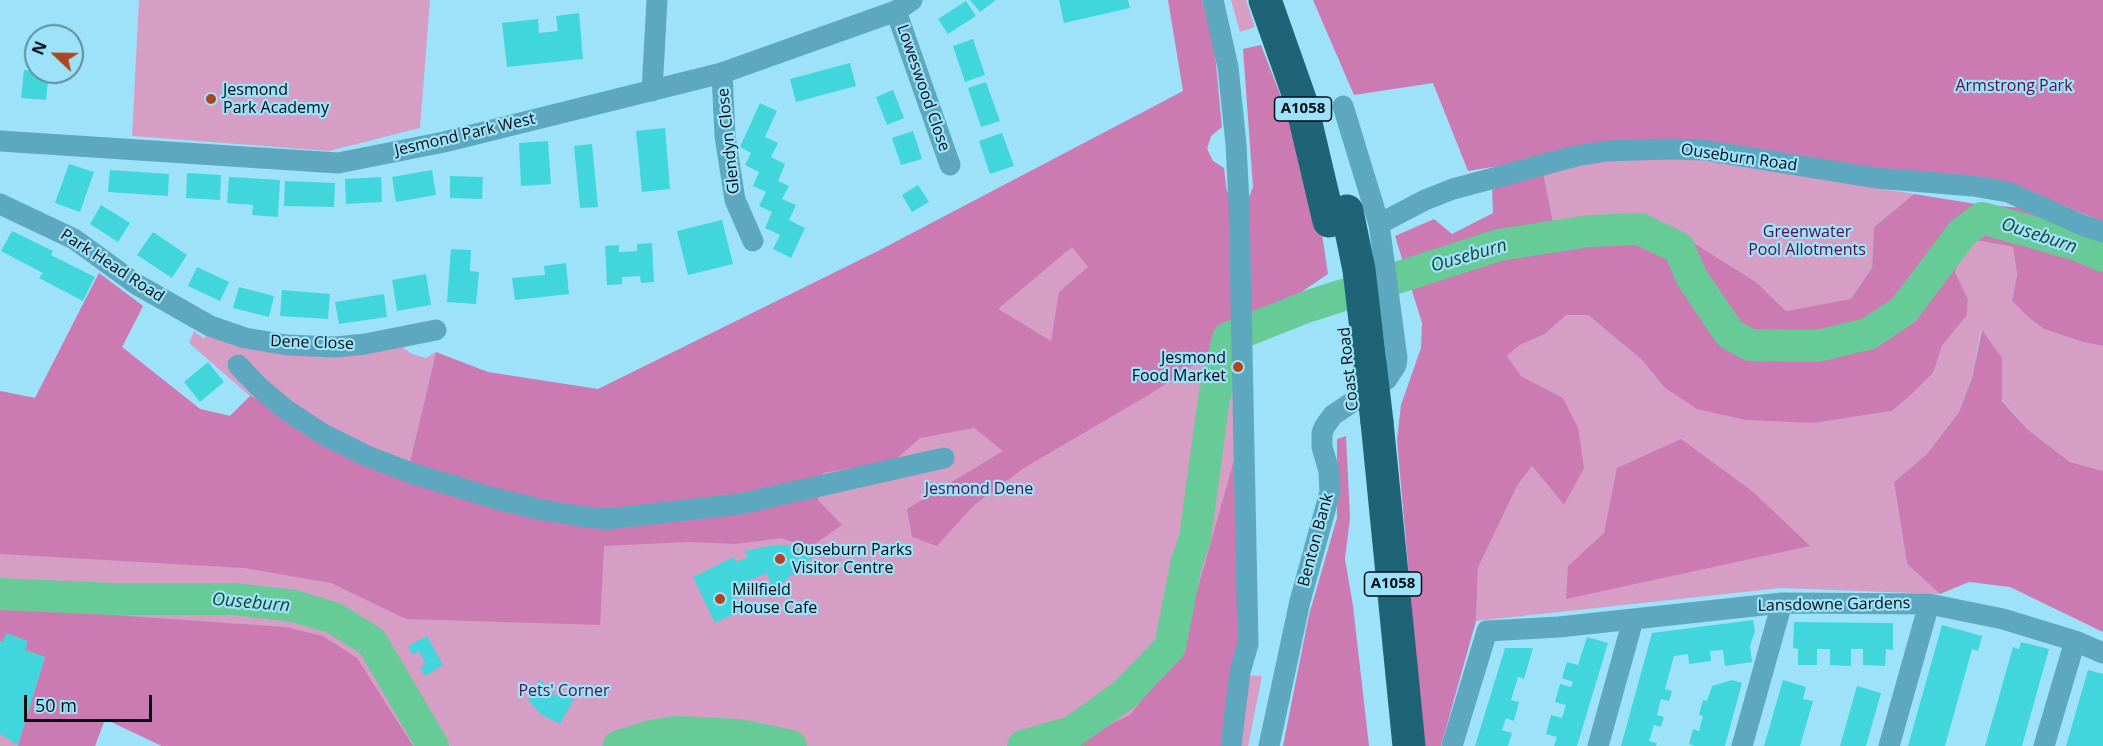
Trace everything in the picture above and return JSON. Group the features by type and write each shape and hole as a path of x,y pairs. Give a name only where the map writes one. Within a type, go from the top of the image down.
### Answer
{"highway":[{"name":"Coast Road","path":"1264,0 1301,102 1338,216"},
{"name":"Coast Road","path":"1287,0 1323,104 1338,216 1338,271 1366,424 1409,746"},
{"name":"Coast Road","path":"1366,424 1374,624 1390,746"}],"street":[{"path":"652,91 657,0"},
{"path":"1213,0 1224,45 1236,144 1239,204 1248,644 1240,672 1231,746"},
{"name":"Jesmond Park West","path":"0,141 338,163 444,142 722,73 904,6"},
{"name":"Loweswood Close","path":"904,6 950,165"},
{"name":"Glendyn Close","path":"722,73 725,136 735,200 753,241"},
{"name":"Benton Bank","path":"1269,746 1300,601 1330,492 1329,471 1322,447 1324,426 1333,415 1387,379 1396,365 1397,350 1379,224 1343,106"},
{"name":"Ouseburn Road","path":"1379,224 1425,200 1468,184 1576,156 1607,151 1667,148 1703,150 1876,178 1973,186 2008,192 2103,232"},
{"name":"Park Head Road","path":"0,204 74,238 136,284 191,315"},
{"name":"Dene Close","path":"191,315 210,326 245,338 287,345 336,347 365,344 436,330"},
{"path":"238,365 285,409 323,434 367,456 414,474 497,499 542,510 586,517 607,519 740,504 944,458"},
{"path":"1742,746 1782,603"},
{"name":"Lansdowne Gardens","path":"1452,746 1487,631 1633,620 1782,603 1929,604 2003,619 2075,641 2103,653"},
{"path":"1889,746 1929,604"},
{"path":"1598,746 1633,620"},
{"path":"2044,746 2075,641"}],"green space":[{"name":"Jesmond Park Academy","path":"139,0 430,0 420,128 329,151 132,136"},
{"path":"1168,0 1202,0 1214,43 1222,127 1211,136 1207,149 1213,161 1224,168 1226,188 1230,197 1249,197 1253,187 1243,49 1261,45 1303,153 1321,227 1328,274 1152,393 1024,468 973,506 937,546 912,537 907,509 1003,451 974,428 920,438 894,461 823,473 818,500 842,525 809,548 781,538 736,544 689,542 604,546 600,625 406,619 331,583 244,568 0,554 0,391 35,398 99,273 143,306 122,347 200,409 230,416 250,396 409,466 436,352 488,372 598,389 876,252 1183,91","holes":["1072,247 1088,267 1059,292 1051,341 998,309"]},
{"path":"1231,0 1246,0 1255,27 1240,32"},
{"name":"Armstrong Park","path":"1313,0 2103,0 2103,222 2055,202 1743,151 1511,164 1468,171 1433,83 1354,95"},
{"name":"Jesmond Dene","path":"1222,127 1211,136 1207,149 1213,161 1224,168 1227,192 1240,644 1222,746 162,746 105,719 95,746 0,746 0,391 35,398 99,273 143,306 122,347 200,409 230,416 250,396 189,343 194,331 204,339 207,333 401,346 412,354 426,358 436,352 409,466 598,390 876,252"},
{"name":"Greenwater Pool Allotments","path":"1663,155 1914,194 1874,227 1872,268 1851,300 1786,311 1756,282 1686,238 1636,219 1555,232 1543,172 1602,159"},
{"path":"1543,172 1555,232 1636,219 1686,238 1756,282 1786,311 1851,299 1872,268 1874,227 1914,194 1976,204 2024,208 2103,243 2103,346 2044,329 2029,318 2012,301 2017,274 2013,247 1969,239 1961,252 1955,272 1968,299 1967,315 1942,346 1933,373 1892,411 1814,423 1746,420 1697,409 1664,387 1642,360 1588,315 1566,315 1545,334 1520,345 1507,356 1521,376 1563,398 1578,428 1584,468 1564,505 1532,466 1517,486 1478,568 1476,621 1441,746 1424,746 1397,440 1401,405 1421,348 1422,323 1395,236 1434,219 1452,234 1493,213 1492,186"},
{"path":"1969,239 2013,247 2017,274 2012,301 2029,318 2044,329 2103,346 2103,471 2070,462 2027,429 2002,400 2002,358 1981,330 1972,378 1959,412 1927,454 1894,482 1907,564 1940,594 1781,588 1476,621 1478,568 1517,486 1532,466 1564,505 1563,398 1521,376 1507,356 1520,345 1545,334 1566,315 1588,315 1642,360 1664,387 1814,423 1892,411 1933,373 1942,346 1967,315 1968,299 1955,272 1961,252"},
{"path":"1982,330 2002,358 2002,401 2027,429 2070,462 2103,471 2103,632 2010,587 1969,582 1940,594 1907,564 1894,482 1927,454 1959,412 1972,378"},
{"path":"1346,436 1350,518 1345,559 1353,606 1369,746 1283,746 1309,615 1337,518 1337,439"},
{"path":"1681,439 1752,491 1810,546 1566,599 1568,566 1604,533 1617,468"},
{"path":"1236,453 1240,644 1222,746 1065,746 1130,715 1180,652"},
{"path":"0,607 285,627 323,636 357,658 413,746 162,746 105,719 95,746 18,746 45,657 0,641"},
{"path":"1244,675 1262,676 1248,746 1237,746"}],"building":[{"path":"970,0 996,0 980,12"},
{"path":"1059,0 1128,0 1130,8 1064,23"},
{"path":"966,1 976,16 948,34 938,19"},
{"path":"579,13 583,59 507,67 502,23 538,19 539,33 558,31 556,16"},
{"path":"973,39 985,75 965,82 953,46"},
{"path":"850,63 856,86 796,102 790,79"},
{"path":"24,70 24,84 48,84 46,100 21,98"},
{"path":"986,82 1000,121 981,127 968,88"},
{"path":"893,90 904,118 887,125 876,97"},
{"path":"760,103 777,111 765,137 778,143 771,157 785,164 778,181 789,186 782,199 796,205 789,220 805,228 791,258 773,249 780,235 765,228 772,212 759,206 766,192 753,186 759,172 745,165 751,153 740,147"},
{"path":"665,128 670,189 642,192 636,131"},
{"path":"913,131 922,159 901,165 892,138"},
{"path":"1002,133 1014,166 990,174 979,141"},
{"path":"548,141 551,184 521,186 519,143"},
{"path":"592,144 598,207 580,208 574,146"},
{"path":"69,164 94,172 80,212 55,203"},
{"path":"110,170 169,174 168,196 108,192"},
{"path":"432,170 436,195 396,202 392,177"},
{"path":"187,173 221,175 220,200 186,198"},
{"path":"450,176 483,177 482,199 450,198"},
{"path":"229,177 280,180 278,217 252,215 253,205 227,203"},
{"path":"381,177 382,202 346,204 345,179"},
{"path":"285,181 335,183 334,207 284,206"},
{"path":"918,185 929,202 912,212 902,195"},
{"path":"101,205 130,223 118,242 90,224"},
{"path":"722,220 733,264 688,275 677,231"},
{"path":"12,231 53,251 51,255 95,277 83,301 39,278 43,273 1,251"},
{"path":"153,232 187,255 172,278 137,255"},
{"path":"652,243 654,282 641,283 640,276 622,277 622,284 607,285 605,246 619,245 619,252 637,251 637,244"},
{"path":"451,249 471,250 470,271 479,272 476,304 447,302"},
{"path":"566,263 569,294 515,300 512,278 545,275 544,266"},
{"path":"197,267 229,282 220,301 188,286"},
{"path":"426,274 431,305 397,311 392,280"},
{"path":"239,287 274,296 269,317 233,308"},
{"path":"282,290 330,294 328,319 280,316"},
{"path":"384,294 387,317 339,324 335,302"},
{"path":"208,362 224,382 200,402 184,382"},
{"path":"788,545 813,557 773,591 767,573 731,588 742,610 715,623 693,577 734,557 736,562 748,557 745,551"},
{"path":"1753,620 1755,631 1750,646 1752,662 1725,666 1723,650 1710,651 1711,661 1689,664 1688,654 1674,656 1665,689 1672,691 1669,701 1661,699 1657,715 1664,717 1661,727 1654,725 1649,741 1657,743 1656,746 1621,746 1652,633"},
{"path":"1794,622 1893,623 1893,650 1886,649 1885,666 1863,665 1863,649 1851,649 1851,666 1830,665 1830,649 1817,649 1817,665 1798,665 1798,649 1793,648"},
{"path":"1942,625 1982,636 1978,651 1972,649 1945,746 1908,746"},
{"path":"6,633 28,641 25,650 45,657 18,745 0,734 0,641 3,642"},
{"path":"427,636 443,665 425,676 420,667 426,664 419,651 413,655 408,646"},
{"path":"1587,637 1608,643 1577,746 1554,746 1557,737 1546,734 1551,715 1562,718 1566,705 1555,702 1560,684 1571,687 1573,682 1562,678 1567,662 1578,665"},
{"path":"2021,642 2049,649 2022,746 1985,746 2013,647 2019,649"},
{"path":"1505,648 1533,648 1524,679 1518,677 1511,700 1519,702 1514,721 1506,718 1502,730 1512,733 1508,746 1475,746"},
{"path":"2088,670 2103,674 2103,746 2066,746"},
{"path":"539,679 556,696 574,699 560,724 542,715 528,700 538,691 536,689"},
{"path":"1732,680 1742,683 1725,746 1689,744 1693,729 1699,731 1703,716 1699,715 1703,700 1707,701 1712,686"},
{"path":"1783,680 1806,687 1803,699 1813,701 1800,746 1764,746"},
{"path":"1857,686 1881,693 1866,746 1840,746"}],"waterway":[{"name":"Ouseburn","path":"1023,746 1072,732 1125,694 1170,647 1186,565 1195,538 1214,398 1228,338 1306,307 1499,245 1589,231 1640,229 1679,248 1692,278 1730,334 1750,345 1817,346 1868,334 1904,310 1962,233 1982,218 2078,245 2103,256"},
{"name":"Ouseburn","path":"0,594 113,599 234,599 294,606 334,618 372,642 433,746"},
{"name":"Ouseburn","path":"619,746 651,736 675,732 739,735 791,746"}],"place":[{"name":"Jesmond Park Academy","path":"211,99"},
{"name":"Jesmond Food Market","path":"1238,367"},
{"name":"Ouseburn Parks Visitor Centre","path":"780,559"},
{"name":"Millfield House Cafe","path":"720,599"}],"park label":[{"name":"Pets' Corner","path":"564,691"}]}
